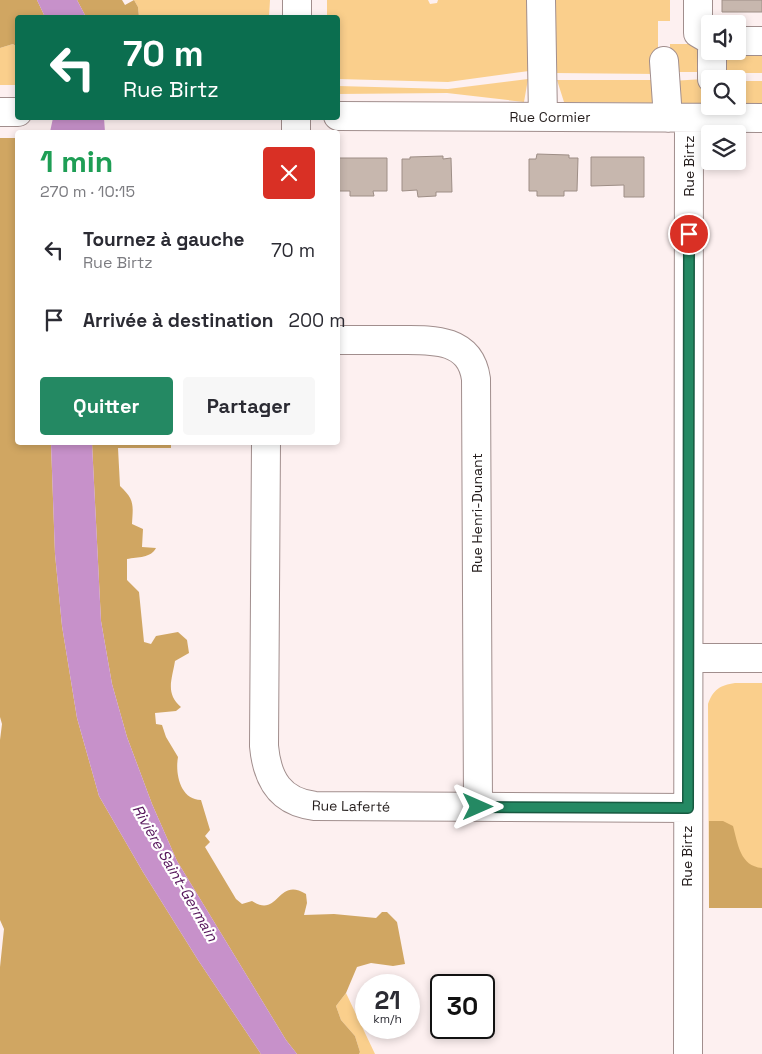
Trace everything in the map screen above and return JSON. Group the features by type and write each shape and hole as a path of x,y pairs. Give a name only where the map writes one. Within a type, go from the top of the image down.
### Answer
{"street":[{"path":"297,0 297,15"},
{"path":"541,0 543,117"},
{"path":"698,0 698,34 701,36"},
{"path":"746,41 762,41"},
{"name":"Rue Birtz","path":"664,61 694,115 688,808 688,1054"},
{"path":"0,112 15,112"},
{"name":"Rue Cormier","path":"340,116 543,117 694,115 762,118"},
{"name":"Rue Henri-Dunant","path":"340,340 439,341 458,349 474,367 476,379 478,807"},
{"name":"Rue Laferté","path":"266,445 264,746 268,772 272,780 287,796 304,805 688,808"},
{"path":"689,658 762,658"}],"shaded area":[{"path":"0,0 37,0 44,15 15,15 15,46 13,44 0,48"},
{"path":"77,0 122,0 125,5 134,0 138,7 139,15 85,15"},
{"path":"134,0 270,0 269,15 139,15 138,7"},
{"path":"327,0 428,0 430,4 437,3 438,0 528,0 529,71 448,82 340,79 340,15 327,15"},
{"path":"552,0 670,0 670,21 658,21 658,74 554,73"},
{"path":"13,44 15,46 15,85 0,85 0,48"},
{"path":"670,44 701,44 701,60 704,60 704,70 701,70 701,72 670,72"},
{"path":"762,46 762,73 746,73 746,70 722,70 723,60 746,60 746,49"},
{"path":"528,79 524,102 447,93 340,94 340,86 448,89"},
{"path":"701,79 701,103 673,103 671,81"},
{"path":"557,80 657,80 657,103 564,102"},
{"path":"746,81 762,81 762,104 746,103"},
{"path":"0,138 15,138 15,445 51,445 55,554 62,626 77,718 99,796 143,872 198,960 261,1054 0,1054 0,967 4,929 0,920 0,740 2,724 0,717"},
{"path":"92,445 171,445 171,448 118,448 120,486 131,499 132,524 143,529 142,547 156,548 151,554 127,559 127,580 139,592 144,642 151,644 156,636 178,632 187,640 189,653 175,661 171,680 173,697 181,707 176,711 155,713 156,724 162,725 166,737 178,757 178,778 184,791 188,796 201,800 210,830 205,836 210,842 205,847 236,899 242,904 252,901 261,905 268,905 283,893 289,890 296,890 306,894 307,903 304,915 334,914 376,918 382,912 387,912 397,922 405,964 393,966 371,963 357,967 346,993 336,1006 341,1020 355,1036 359,1054 297,1054 286,1040 177,861 152,804 127,737 112,684 101,621"},
{"path":"735,683 762,683 762,908 709,908 708,704 712,695 718,689"},
{"path":"709,821 723,821 733,826 744,859 762,868 762,908 709,908"},
{"path":"346,993 355,1012 355,1036 341,1020 336,1006"},
{"path":"356,1039 368,1039 375,1054 359,1054"}],"water":[{"path":"37,0 77,0 85,15 44,15"},
{"path":"53,120 104,120 105,130 50,130"},
{"name":"Rivière Saint-Germain","path":"51,445 92,445 101,621 112,684 127,737 152,804 177,861 286,1040 297,1054 261,1054 198,960 143,872 99,796 77,718 62,626 55,554"}],"building":[{"path":"722,0 762,0 762,12 722,12"},
{"path":"537,154 569,155 569,158 578,158 577,191 564,191 564,196 537,196 537,191 529,191 529,159 536,159"},
{"path":"443,156 443,159 451,158 452,192 436,192 436,196 418,197 417,190 402,191 402,159"},
{"path":"591,157 644,157 644,197 624,197 624,185 591,186"},
{"path":"340,158 387,158 387,191 373,191 374,196 350,196 350,191 340,191"}],"route":[{"path":"478,807 688,808 689,234"}]}
